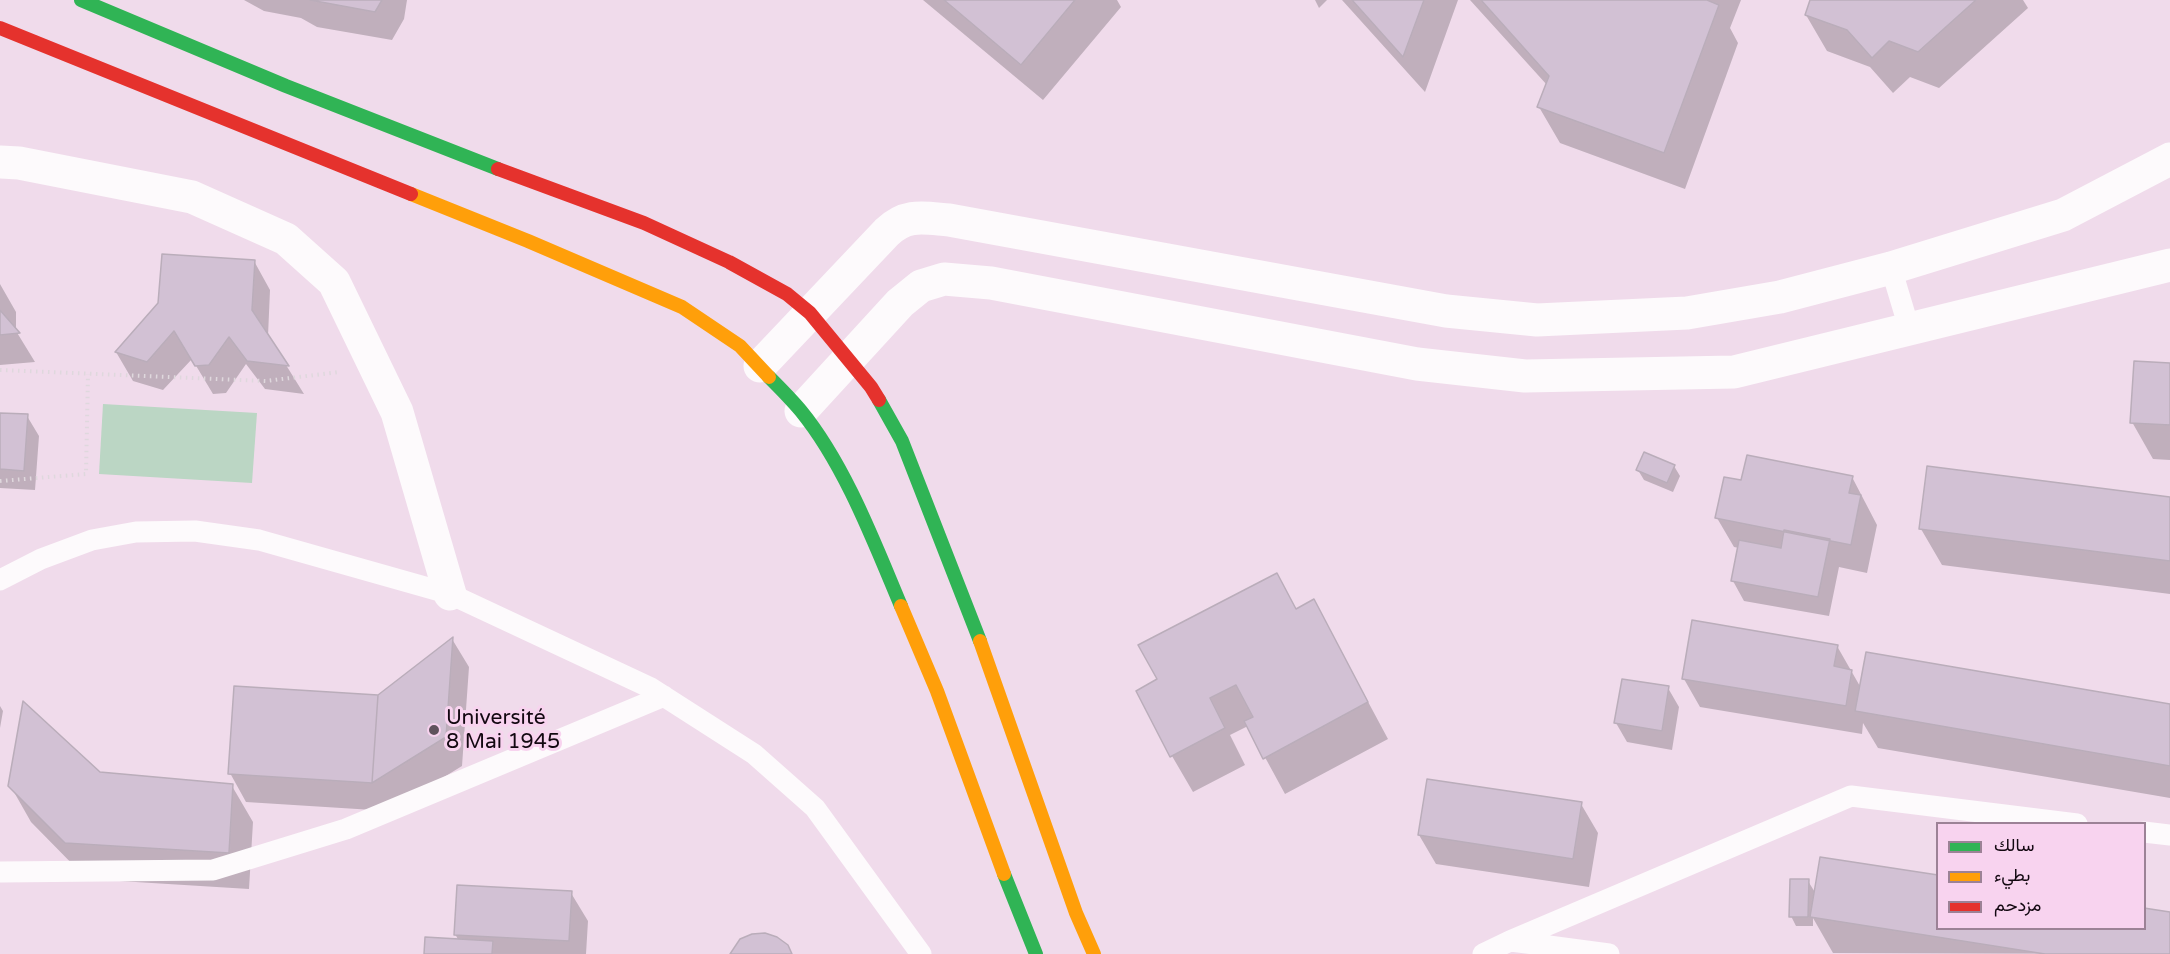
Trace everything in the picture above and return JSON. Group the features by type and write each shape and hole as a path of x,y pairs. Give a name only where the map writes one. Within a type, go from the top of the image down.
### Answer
{"street":[{"path":"81,0 438,147 644,223 729,262 787,294 810,313 871,387 902,441 974,625 1076,913 1094,954"},
{"path":"0,28 517,237 682,307 740,346 801,411 829,452 867,526 937,691 992,845 1036,954"},
{"path":"760,366 896,224 908,218 949,220 1446,311 1537,320 1687,313 1780,297 1891,268 2063,215 2170,159"},
{"path":"0,162 192,197 286,239 334,282 397,412 450,594"},
{"path":"801,411 900,303 921,286 944,279 991,283 1416,364 1525,376 1734,372 2170,265"}],"lane":[{"path":"1891,268 1909,328"},
{"path":"0,580 41,559 92,540 136,532 195,531 259,540 450,594 651,688 754,754 815,808 921,954"},
{"path":"0,872 213,870 346,829 664,696"},
{"path":"1483,954 1510,940 1851,796 2061,822"},
{"path":"2146,832 2170,835"},
{"path":"1510,940 1609,954"}],"path":[{"path":"0,370 266,381 375,367"},
{"path":"0,481 86,474 88,374"}],"green space":[{"path":"103,404 257,413 252,483 99,474"}],"building":[{"path":"310,0 382,0 375,12"},
{"path":"944,0 1075,0 1021,65"},
{"path":"1352,0 1424,0 1403,57"},
{"path":"1481,0 1707,0 1719,5 1664,153 1537,107 1549,76"},
{"path":"1810,0 1976,0 1918,52 1889,41 1872,58 1847,30 1805,15"},
{"path":"162,254 255,260 252,310 289,366 247,361 229,337 209,365 195,366 174,331 147,362 115,352 158,303"},
{"path":"0,310 20,333 0,335"},
{"path":"2134,361 2170,363 2170,425 2130,423"},
{"path":"0,413 28,414 24,471 0,469"},
{"path":"1644,452 1675,465 1667,483 1636,470"},
{"path":"1747,455 1853,476 1849,493 1861,495 1851,545 1715,518 1724,477 1741,480"},
{"path":"1927,466 2170,497 2170,561 1919,529"},
{"path":"1784,530 1830,539 1818,597 1731,581 1739,540 1781,548"},
{"path":"1277,573 1296,609 1314,599 1368,702 1263,759 1244,721 1253,717 1236,685 1210,698 1225,728 1170,757 1136,691 1157,679 1138,645"},
{"path":"1692,620 1838,645 1834,666 1852,670 1846,706 1682,679"},
{"path":"453,637 446,737 372,783 378,695"},
{"path":"1866,652 2170,704 2170,766 1855,711"},
{"path":"1622,679 1669,686 1662,731 1614,723"},
{"path":"234,686 378,695 372,783 228,774"},
{"path":"23,701 100,772 233,784 229,853 65,843 8,786"},
{"path":"1427,779 1582,802 1573,859 1418,835"},
{"path":"1820,857 1936,875 1936,930 2146,930 2146,908 2170,912 2170,954 2045,954 1810,917"},
{"path":"1790,879 1809,879 1808,917 1789,917"},
{"path":"457,885 572,891 569,941 454,935"},
{"path":"765,933 777,937 788,945 792,954 730,954 740,939 752,934"},
{"path":"425,937 493,941 492,954 424,954"}],"traffic: fast":[{"path":"81,0 286,86 498,169"},
{"path":"769,377 801,411 831,455 869,530 901,606"},
{"path":"879,400 902,441 980,641"},
{"path":"1004,874 1036,954"}],"traffic: slow":[{"path":"411,194 682,307 740,346 769,377"},
{"path":"901,606 937,691 1004,874"},
{"path":"980,641 1076,913 1094,954"}],"traffic: jam":[{"path":"0,28 411,194"},
{"path":"498,169 644,223 729,262 787,294 810,313 871,387 879,400"}],"place":[{"name":"Université 8 Mai 1945","path":"434,730"}]}
